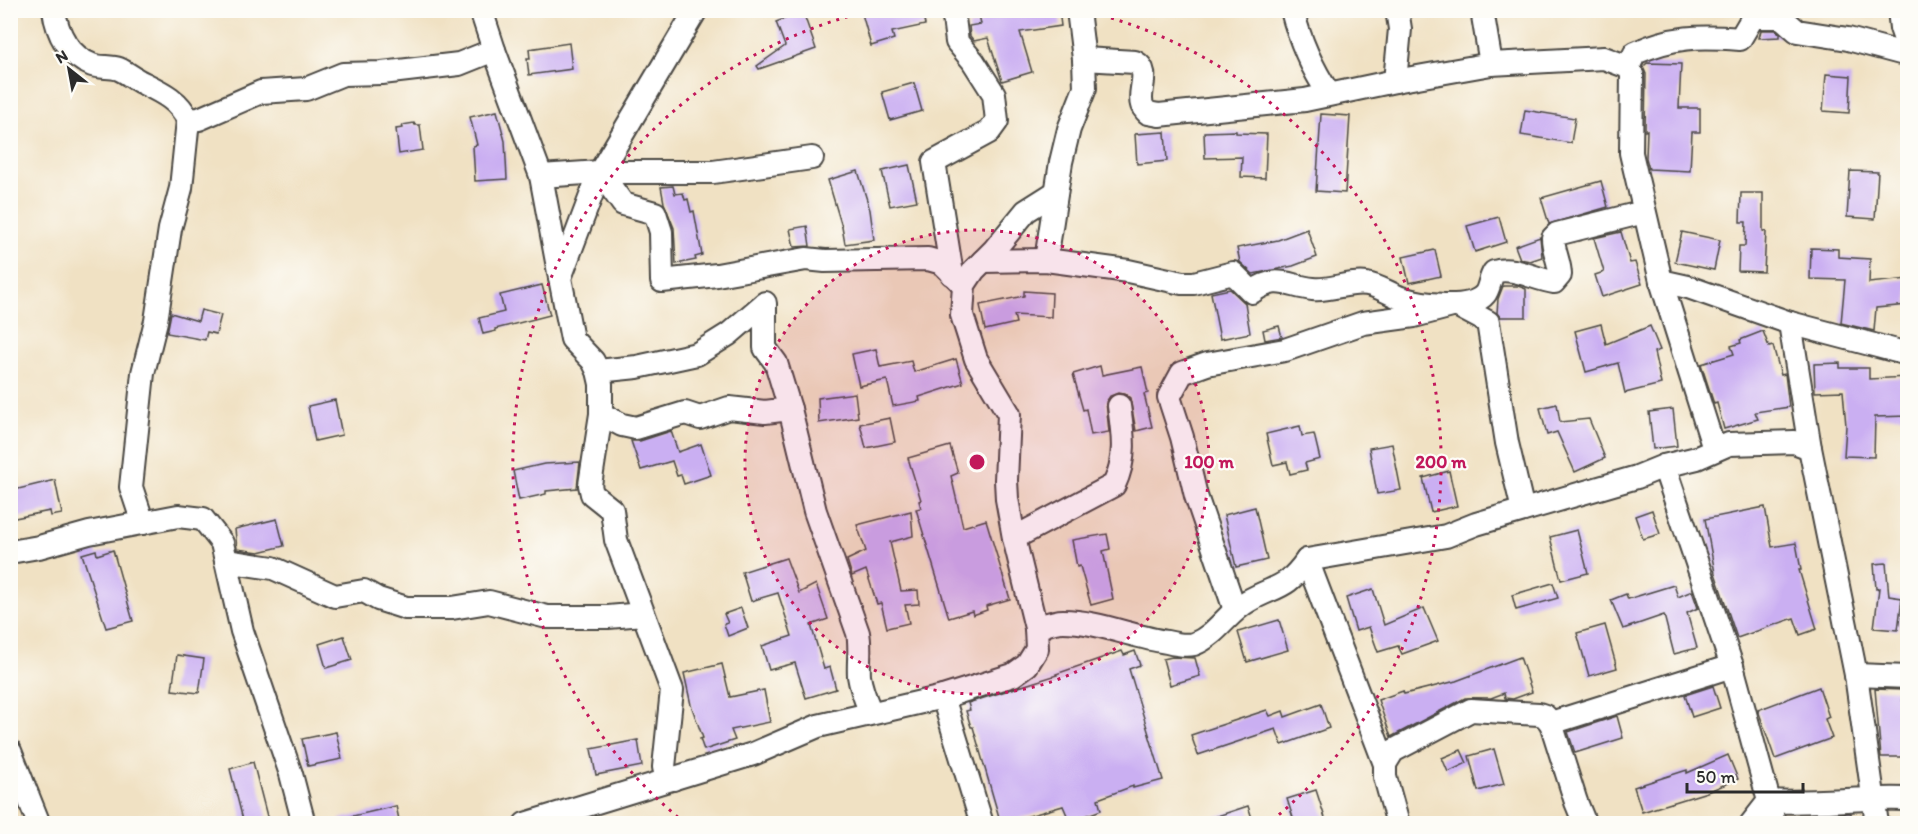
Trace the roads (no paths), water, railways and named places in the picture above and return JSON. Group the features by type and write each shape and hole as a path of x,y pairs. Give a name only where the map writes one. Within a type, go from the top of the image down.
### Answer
{"street":[{"path":"54,10 64,42 74,56 93,65 118,68 163,92 183,109 188,120 181,188 170,229 156,321 143,373 131,487 143,523"},
{"path":"481,10 541,176 572,339 598,371 601,384 601,414 590,485 592,494 612,510 616,540 672,690 664,767 665,772 673,778"},
{"path":"560,278 600,172 696,10"},
{"path":"525,824 753,754 818,726 943,697 1013,675 1028,665 1037,649 1036,627 1007,499 1009,414 976,359 966,330 934,162 989,132 997,121 994,94 974,61 957,42 953,10"},
{"path":"1046,260 1061,162 1069,129 1085,88 1078,10"},
{"path":"1292,10 1311,66 1329,94"},
{"path":"1395,81 1400,29 1397,10"},
{"path":"1482,10 1491,64"},
{"path":"1899,10 1901,28 1908,48"},
{"path":"1628,67 1635,53 1656,43 1697,36 1740,39 1753,17 1780,17 1797,31 1848,39 1908,54"},
{"path":"188,120 199,119 261,92 306,89 343,74 382,73 459,64 494,50"},
{"path":"1084,59 1135,62 1140,65 1143,70 1142,104 1148,114 1260,106 1305,100 1491,64 1604,58 1628,67 1632,74 1631,153 1644,212 1661,281 1714,449"},
{"path":"541,176 600,172 713,172 812,158"},
{"path":"600,172 623,204 654,213 661,232 662,281 717,275 806,259 825,261 927,259 942,263 958,279"},
{"path":"958,279 974,270 1026,211 1056,192"},
{"path":"1235,610 1196,496 1182,437 1169,397 1182,373 1207,364 1285,350 1363,323 1414,316 1475,300 1485,294 1494,272 1500,270 1537,276 1545,281 1554,282 1560,275 1560,263 1553,244 1553,238 1557,234 1644,212"},
{"path":"983,261 1046,260 1128,271 1182,283 1194,283 1233,273 1252,292 1268,282 1288,283 1314,289 1360,283 1371,284 1400,297 1426,304 1456,305 1488,322 1507,443 1523,510"},
{"path":"1661,281 1688,287 1790,323 1908,354"},
{"path":"598,371 697,354 729,334 765,303 765,348 776,363 790,409 815,511 858,633 861,649 859,673 861,689 871,713"},
{"path":"1790,323 1810,448 1856,675 1877,824"},
{"path":"1014,538 1114,485 1120,473 1124,439 1119,406"},
{"path":"601,414 622,425 636,428 685,413 700,418 729,408 765,412 790,409"},
{"path":"1036,627 1060,621 1077,622 1158,641 1191,645 1205,639 1248,600 1283,586 1297,575 1307,560 1446,536 1476,524 1697,458 1729,444 1794,442 1810,448"},
{"path":"1664,466 1732,666 1774,824"},
{"path":"10,552 178,516 203,519 222,543 242,631 291,774 304,824"},
{"path":"1307,560 1385,764 1385,777 1398,824"},
{"path":"226,561 273,568 335,596 364,591 378,599 406,608 452,608 489,602 547,617 608,617 643,614"},
{"path":"1551,723 1732,666"},
{"path":"1856,675 1908,677"},
{"path":"943,697 982,824"},
{"path":"1385,764 1393,751 1470,710 1539,714 1545,716 1551,723 1576,801 1586,824"},
{"path":"10,751 39,824"},
{"path":"1769,801 1872,797 1908,799"},
{"path":"1751,824 1769,801"}]}
